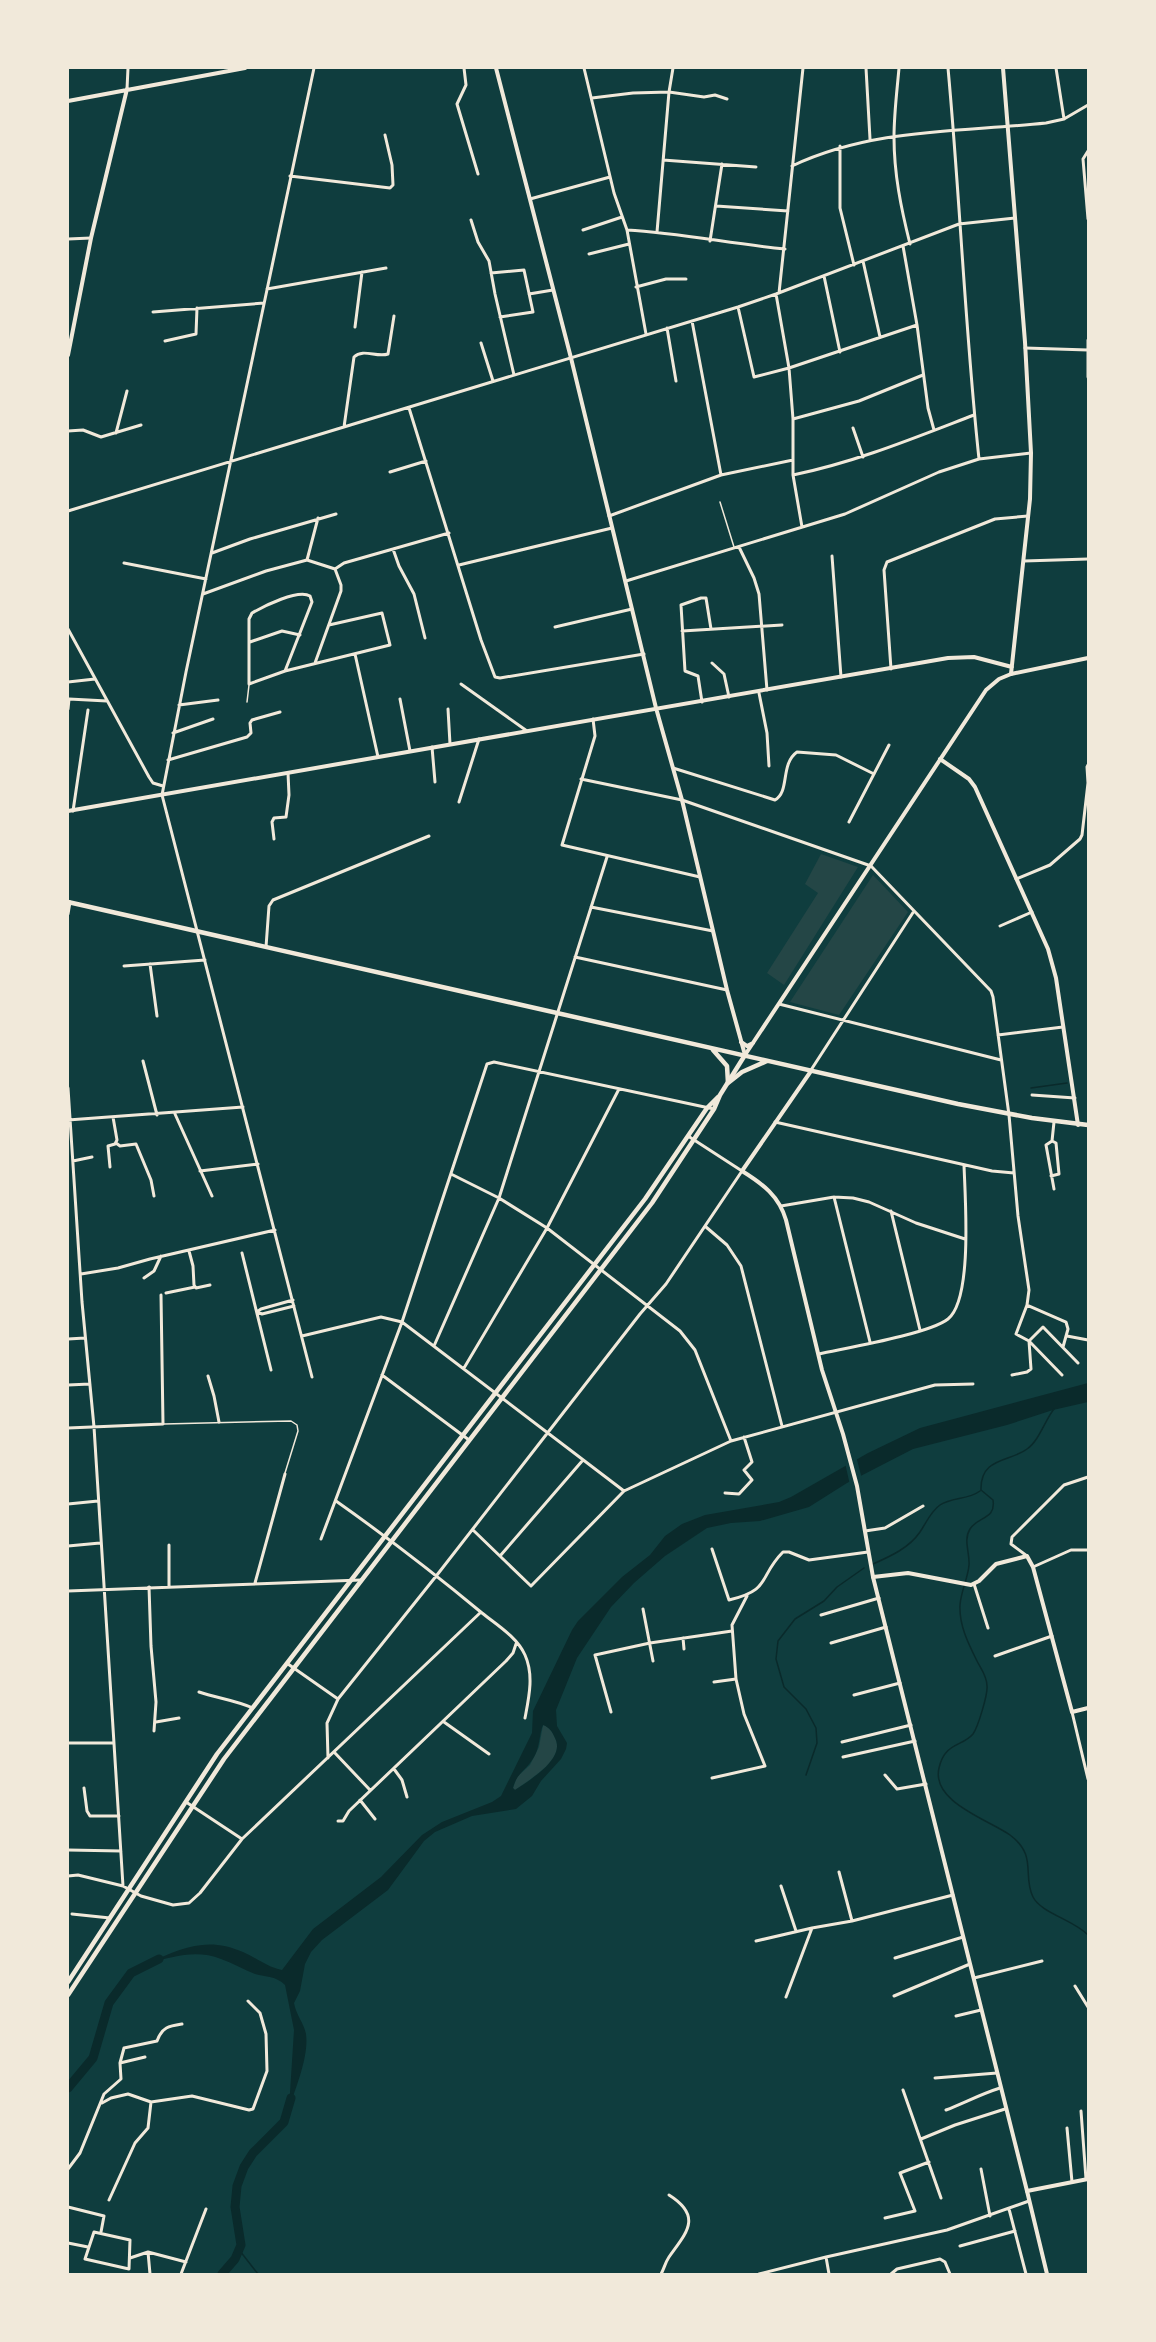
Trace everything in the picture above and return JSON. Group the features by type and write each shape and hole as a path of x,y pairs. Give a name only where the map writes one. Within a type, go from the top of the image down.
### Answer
{"main road":[{"path":"69,902 1009,1115 1089,1125"},
{"path":"711,1048 727,1066 728,1083"},
{"path":"68,1995 224,1759 652,1203 714,1109 745,1055"},
{"path":"728,1083 750,1068 768,1060"},
{"path":"68,1982 217,1754 497,1393 645,1199 707,1108 720,1095"}],"street":[{"path":"68,355 91,238 127,89 128,68"},
{"path":"68,101 245,68"},
{"path":"312,1377 162,795 173,733 314,68"},
{"path":"464,68 466,86 457,104 478,174"},
{"path":"496,68 745,1055"},
{"path":"584,68 610,177 627,230 646,334"},
{"path":"657,232 673,68"},
{"path":"802,527 793,475 793,419 789,368 777,294 785,249 803,68"},
{"path":"866,68 870,139"},
{"path":"899,68 894,136 898,189 910,244"},
{"path":"948,68 979,459"},
{"path":"1003,68 1031,453 1024,561 1011,674"},
{"path":"1056,68 1064,119"},
{"path":"592,98 669,92 704,97 715,95 727,99"},
{"path":"792,166 840,146 870,139 1046,123 1064,119 1089,105"},
{"path":"290,176 390,188 393,185 392,165 385,135"},
{"path":"840,146 840,208 854,265"},
{"path":"1089,151 1083,159 1089,219"},
{"path":"663,160 756,167"},
{"path":"710,241 722,164"},
{"path":"530,199 610,177"},
{"path":"716,206 788,211"},
{"path":"583,230 622,217"},
{"path":"68,511 738,307 959,224 1015,219"},
{"path":"471,220 478,242 489,261 514,375"},
{"path":"627,230 785,249"},
{"path":"68,239 91,238"},
{"path":"589,254 629,244"},
{"path":"903,246 928,408 934,430"},
{"path":"863,261 880,337"},
{"path":"267,289 386,268"},
{"path":"491,273 524,270 530,294 532,312 500,317"},
{"path":"355,327 362,272"},
{"path":"824,276 840,352"},
{"path":"636,287 666,279 686,279"},
{"path":"530,294 553,290"},
{"path":"153,312 264,303"},
{"path":"738,307 754,377 840,352 917,325"},
{"path":"165,341 196,334 197,308"},
{"path":"344,427 354,357 362,353 384,356 388,354 394,316"},
{"path":"692,321 721,475"},
{"path":"667,328 676,381"},
{"path":"1088,377 1089,340"},
{"path":"481,343 493,381"},
{"path":"1025,348 1088,350"},
{"path":"793,419 859,401 923,375"},
{"path":"116,433 127,391"},
{"path":"409,407 481,640 495,677 644,654"},
{"path":"793,475 863,457 974,415"},
{"path":"68,431 83,430 101,437 141,425"},
{"path":"853,428 863,457"},
{"path":"626,581 845,514 939,472 979,459 1031,453"},
{"path":"609,516 721,475 793,460"},
{"path":"390,472 426,461"},
{"path":"212,553 336,513"},
{"path":"891,669 886,563 995,519 1028,516"},
{"path":"307,560 318,518"},
{"path":"459,565 612,528"},
{"path":"335,569 344,563 448,533"},
{"path":"737,547 754,578 759,594 767,691"},
{"path":"393,549 414,594 425,638"},
{"path":"832,556 841,678"},
{"path":"1024,561 1089,559"},
{"path":"203,594 246,578 307,560 335,569"},
{"path":"124,562 206,579"},
{"path":"314,664 342,588 335,569"},
{"path":"285,671 312,602 308,594 294,596 254,611 250,615 249,684 285,671 390,645 382,612 328,625"},
{"path":"702,702 698,676 685,671 681,605 702,597 707,601 711,629"},
{"path":"555,627 633,608"},
{"path":"682,631 782,625"},
{"path":"68,628 149,777 153,783 163,786"},
{"path":"249,642 282,632 300,635"},
{"path":"356,654 378,757"},
{"path":"88,710 70,811 656,708 729,698 965,657 982,658 1012,667"},
{"path":"745,1055 986,690 999,679 1011,674 1089,658"},
{"path":"712,663 724,674 729,698"},
{"path":"68,682 95,679"},
{"path":"460,684 527,731"},
{"path":"759,693 767,733 769,766"},
{"path":"68,709 69,699 107,701"},
{"path":"400,699 410,751"},
{"path":"179,705 218,700"},
{"path":"448,709 450,744"},
{"path":"168,760 247,737 251,733 252,720 280,712"},
{"path":"173,733 213,719"},
{"path":"593,719 595,736 562,845 700,877"},
{"path":"459,802 479,739"},
{"path":"849,822 889,745"},
{"path":"432,747 435,782"},
{"path":"673,768 775,800 782,793 788,762 797,752 836,756 874,774"},
{"path":"940,759 969,779 975,787 1048,949 1055,973 1078,1125"},
{"path":"1016,879 1050,865 1080,839 1089,765"},
{"path":"274,839 272,822 274,818 286,817 289,795 288,772"},
{"path":"581,779 682,800 871,866 993,995 1009,1115 1018,1216 1028,1282 1029,1297 1016,1334 1029,1341 1062,1375"},
{"path":"266,947 269,906 273,900 429,836"},
{"path":"434,1346 499,1198 607,857"},
{"path":"68,914 69,902"},
{"path":"591,908 713,932"},
{"path":"328,1758 327,1723 338,1699 666,1284 811,1070 914,911"},
{"path":"1000,927 1032,912"},
{"path":"575,957 727,990"},
{"path":"124,966 205,960"},
{"path":"150,964 157,1016"},
{"path":"779,1004 1002,1060"},
{"path":"998,1035 1064,1027"},
{"path":"741,1042 747,1046 753,1042"},
{"path":"143,1061 158,1114"},
{"path":"321,1539 402,1322 489,1062 540,1070 714,1109"},
{"path":"68,1088 80,1274 94,1427 123,1886"},
{"path":"464,1368 547,1228 619,1089"},
{"path":"1032,1095 1075,1098"},
{"path":"69,1120 175,1114 243,1107"},
{"path":"175,1114 212,1196"},
{"path":"113,1117 116,1143"},
{"path":"775,1122 992,1171 1014,1173"},
{"path":"1052,1141 1054,1122"},
{"path":"688,1136 771,1192 781,1206 818,1354 848,1448 873,1577 1047,2274"},
{"path":"1052,1141 1056,1143 1059,1174 1052,1176"},
{"path":"1052,1141 1046,1145 1054,1189"},
{"path":"110,1167 108,1146 116,1143"},
{"path":"116,1143 120,1146 136,1144 151,1180 154,1196"},
{"path":"73,1161 92,1157"},
{"path":"200,1171 258,1164"},
{"path":"818,1354 920,1330 942,1322 953,1314 963,1281 964,1165"},
{"path":"451,1174 499,1198 547,1228 680,1331 695,1350 731,1441"},
{"path":"781,1206 834,1197 862,1200 916,1223 965,1239"},
{"path":"834,1197 870,1342"},
{"path":"891,1211 920,1330"},
{"path":"706,1227 727,1245 741,1266 782,1426"},
{"path":"80,1274 112,1270 161,1256 275,1230"},
{"path":"189,1251 195,1287"},
{"path":"242,1253 271,1370"},
{"path":"144,1278 154,1271 161,1256"},
{"path":"166,1293 210,1285"},
{"path":"68,1428 164,1424 161,1296"},
{"path":"257,1312 292,1300"},
{"path":"1027,1305 1063,1320 1067,1325 1063,1347"},
{"path":"257,1312 262,1314 294,1306"},
{"path":"302,1336 375,1317 387,1317 402,1322 624,1491"},
{"path":"1012,1375 1031,1369 1029,1341 1043,1327 1078,1363"},
{"path":"1066,1336 1089,1340"},
{"path":"68,1339 85,1338"},
{"path":"382,1375 469,1440"},
{"path":"208,1376 219,1422"},
{"path":"68,1385 90,1384"},
{"path":"472,1530 531,1586 624,1491 731,1441 935,1385 973,1384"},
{"path":"725,1493 739,1494 752,1480 744,1470 752,1462 744,1437"},
{"path":"500,1556 583,1460"},
{"path":"255,1583 285,1474"},
{"path":"1089,1477 1064,1485 1012,1537 1011,1545 1027,1556 1033,1567 1089,1779"},
{"path":"68,1504 98,1501"},
{"path":"336,1502 392,1540 516,1642 526,1657 530,1673 530,1690 525,1718"},
{"path":"864,1531 885,1528 923,1506"},
{"path":"68,1546 100,1543"},
{"path":"169,1545 169,1587"},
{"path":"712,1549 729,1600 747,1596"},
{"path":"1033,1567 1071,1550 1089,1550"},
{"path":"712,1778 765,1766 744,1714 736,1679 733,1620 747,1596 763,1583 783,1552 809,1560 868,1552"},
{"path":"873,1577 908,1573 974,1584 996,1564 1027,1556"},
{"path":"68,1591 361,1581"},
{"path":"974,1584 988,1628"},
{"path":"149,1587 156,1722 154,1731"},
{"path":"821,1614 879,1598"},
{"path":"644,1608 653,1661"},
{"path":"68,1876 78,1875 123,1886 135,1893 173,1905 189,1903 200,1893 242,1839 481,1612"},
{"path":"831,1643 886,1627"},
{"path":"611,1712 595,1656 650,1643 732,1631"},
{"path":"995,1656 1052,1636"},
{"path":"683,1638 684,1649"},
{"path":"338,1821 343,1821 349,1811 370,1790 510,1657 516,1642"},
{"path":"287,1664 338,1699"},
{"path":"714,1682 736,1679"},
{"path":"854,1695 900,1683"},
{"path":"199,1692 219,1699 230,1699 253,1708"},
{"path":"1071,1712 1089,1708"},
{"path":"156,1722 179,1718"},
{"path":"444,1722 489,1754"},
{"path":"842,1742 910,1725"},
{"path":"843,1757 915,1740"},
{"path":"68,1743 114,1743"},
{"path":"334,1752 370,1790"},
{"path":"394,1768 402,1780 407,1797"},
{"path":"885,1775 897,1789 926,1784"},
{"path":"84,1788 90,1816 118,1816"},
{"path":"360,1800 375,1819"},
{"path":"186,1802 242,1839"},
{"path":"68,1850 121,1851"},
{"path":"839,1872 852,1921"},
{"path":"781,1886 796,1930"},
{"path":"756,1941 796,1930 852,1921 953,1895"},
{"path":"72,1914 110,1918"},
{"path":"786,1997 812,1928"},
{"path":"895,1958 963,1937"},
{"path":"974,1978 1042,1961"},
{"path":"894,1996 970,1964"},
{"path":"1075,1986 1089,2007"},
{"path":"102,2103 128,2094 151,2102 192,2096 249,2110 253,2109 267,2071 266,2034 260,2013 248,2001"},
{"path":"956,2016 981,2010"},
{"path":"68,2169 80,2153 91,2121 102,2103 104,2094 121,2078 120,2063 124,2048 158,2041 160,2033 167,2026 182,2024"},
{"path":"120,2063 145,2057"},
{"path":"935,2078 997,2073"},
{"path":"946,2110 974,2100 984,2092 1000,2088"},
{"path":"903,2090 941,2198"},
{"path":"109,2200 135,2143 148,2128 151,2102"},
{"path":"921,2139 1005,2109"},
{"path":"1027,2191 1087,2179 1081,2111"},
{"path":"1067,2128 1072,2182"},
{"path":"885,2218 915,2211 900,2173 929,2162"},
{"path":"981,2169 990,2216"},
{"path":"661,2274 667,2260 687,2232 688,2223 684,2207 669,2195"},
{"path":"759,2274 947,2230 1029,2201"},
{"path":"68,2207 105,2216 101,2233"},
{"path":"181,2274 206,2209"},
{"path":"1009,2209 1026,2274"},
{"path":"960,2246 1014,2231"},
{"path":"94,2232 130,2240 129,2269 85,2259 88,2247 94,2232"},
{"path":"68,2243 88,2247"},
{"path":"129,2258 148,2252 186,2262"},
{"path":"148,2252 150,2274"},
{"path":"826,2257 829,2274"},
{"path":"891,2274 897,2269 942,2259 950,2274"}],"lane":[{"path":"720,502 737,547"},
{"path":"247,702 249,684"},
{"path":"164,1424 288,1420 295,1422 298,1428 297,1436 285,1474"}],"shaded area":[{"path":"821,854 858,867 784,985 767,973 818,893 805,884"},
{"path":"873,875 908,912 839,1015 790,1002"},
{"path":"1088,1383 1088,1402 913,1449 847,1483 809,1507 760,1521 731,1523 707,1528 665,1556 634,1583 611,1607 577,1658 556,1710 557,1726 567,1743 566,1749 561,1759 541,1781 532,1796 516,1809 472,1816 435,1832 424,1841 388,1890 322,1940 311,1952 305,1964 300,1991 294,2003 306,2034 306,2052 289,2108 294,2030 285,1985 274,1978 255,1974 212,1956 184,1955 148,1963 184,1949 206,1944 230,1947 282,1970 313,1929 381,1877 422,1835 442,1822 492,1802 501,1796 532,1733 533,1711 572,1630 578,1621 622,1577 650,1555 665,1536 682,1524 705,1515 779,1502 791,1497 868,1453 920,1428","holes":["543,1725 555,1738 556,1754 545,1768 515,1790 513,1788 515,1783 534,1757"]},
{"path":"543,1725 555,1738 556,1753 545,1768 515,1790 513,1788 517,1777 530,1765 539,1747"}],"pier":[{"path":"856,1456 862,1479 850,1485 845,1463"}],"waterway":[{"path":"1031,1088 1067,1083"},
{"path":"1054,1409 1038,1436 1027,1449 997,1462 985,1472 982,1479 981,1490 993,1500 993,1506 989,1515 973,1525 968,1533 969,1565 960,1612 967,1641 984,1673 987,1690 973,1734 945,1754 939,1768 939,1780 944,1791 952,1800 1010,1835 1019,1843 1027,1858 1030,1889 1037,1903 1088,1935"},
{"path":"873,1564 911,1543 940,1505 980,1491"},
{"path":"806,1775 817,1743 816,1728 806,1709 784,1687 776,1659 778,1641 795,1619 824,1601 837,1587 864,1568"},
{"path":"68,2088 93,2058 109,2003 131,1973 159,1959"},
{"path":"222,2274 235,2259 241,2245 235,2207 237,2186 244,2167 253,2153 284,2122 291,2098"},
{"path":"240,2251 258,2274"}]}
